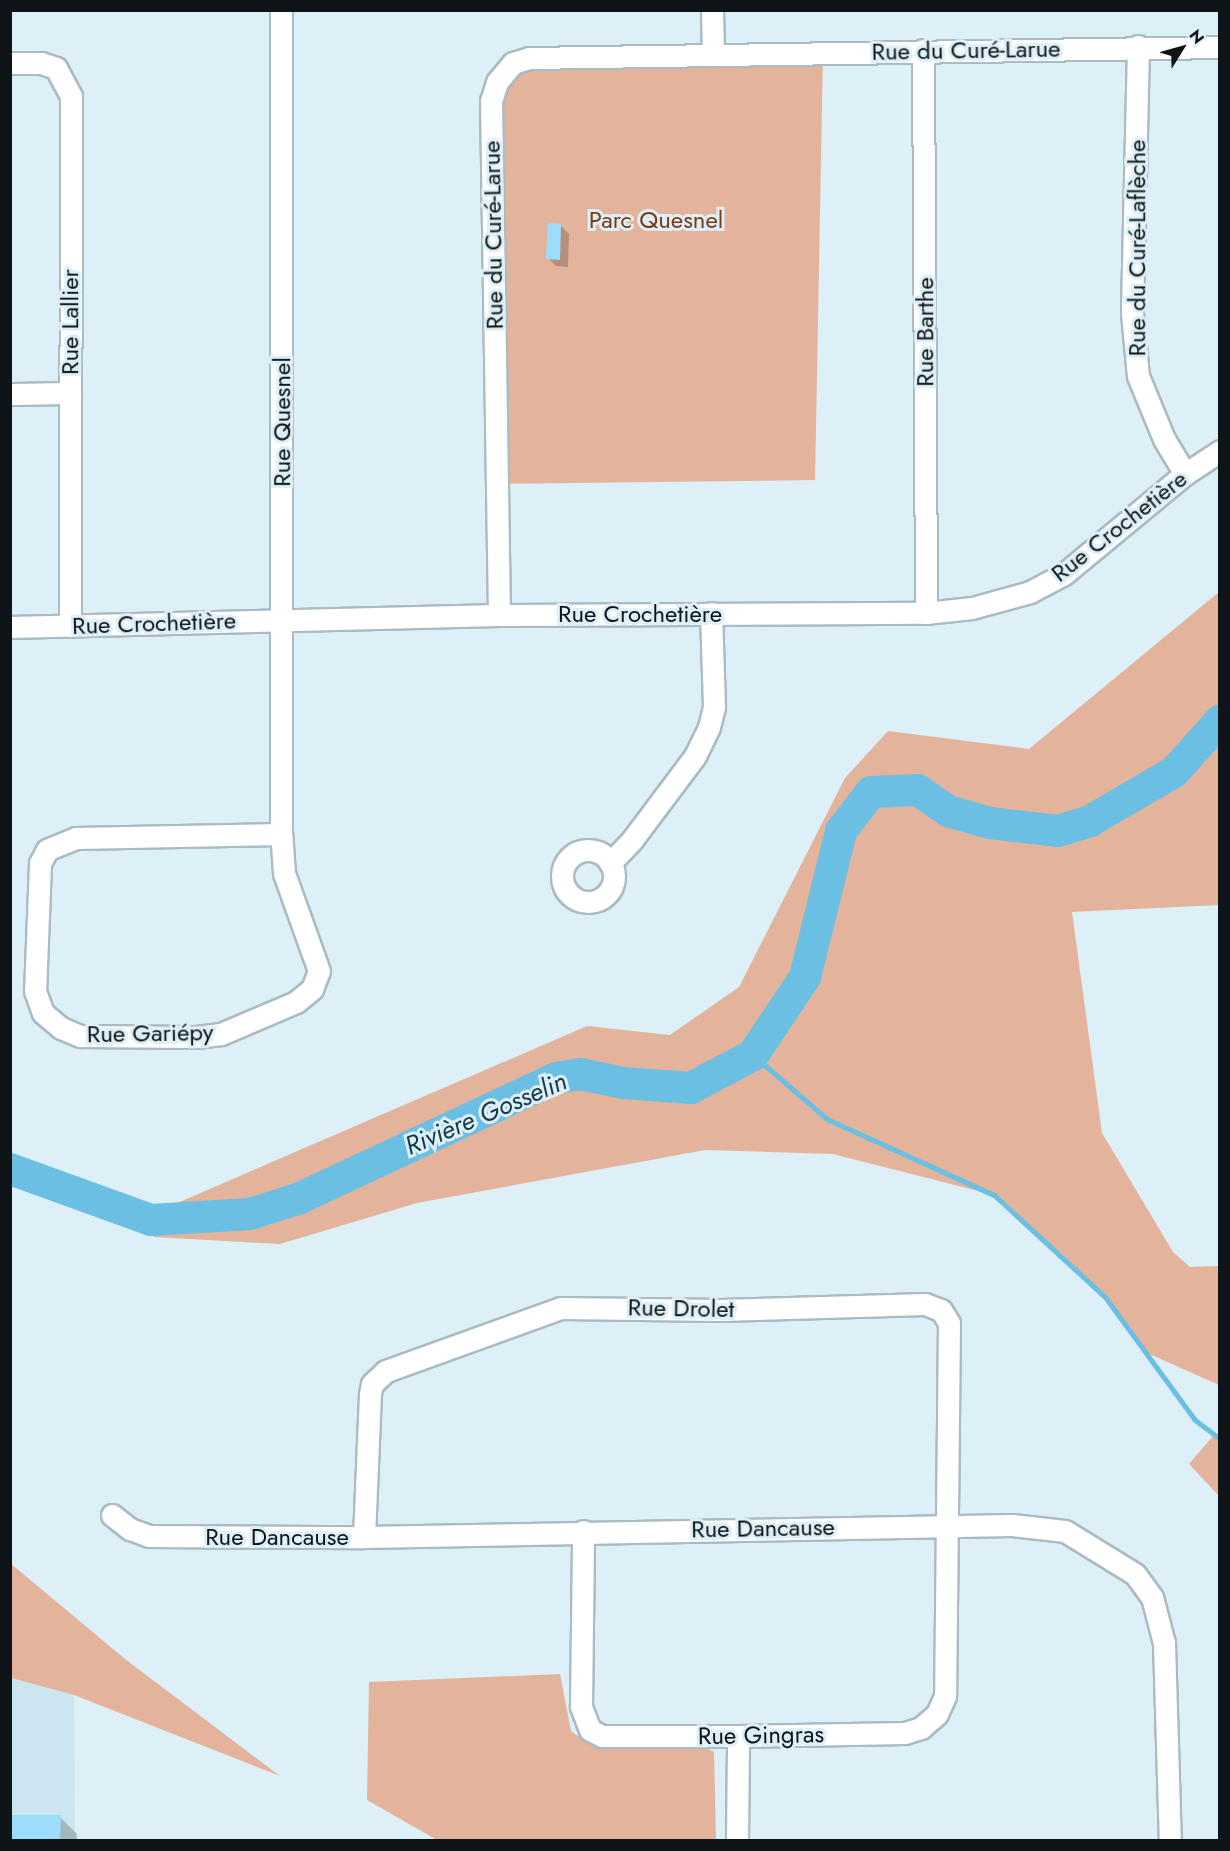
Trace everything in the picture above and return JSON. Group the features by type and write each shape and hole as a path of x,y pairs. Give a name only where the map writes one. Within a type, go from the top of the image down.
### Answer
{"street":[{"name":"Rue Quesnel","path":"280,834 281,10"},
{"path":"712,10 713,55"},
{"name":"Rue du Curé-Larue","path":"499,615 491,101 497,82 513,63 529,58 1138,46 1220,47"},
{"name":"Rue du Curé-Laflèche","path":"1138,46 1132,313 1138,376 1164,439 1185,474"},
{"name":"Rue Barthe","path":"923,51 926,613"},
{"name":"Rue Lallier","path":"10,63 41,63 56,69 71,96 70,626"},
{"path":"10,394 70,393"},
{"name":"Rue Crochetière","path":"10,627 499,615 926,613 996,603 1030,592 1064,574 1185,474 1220,451"},
{"path":"610,863 632,840 688,765 709,727 714,707 711,614"},
{"name":"Rue Gariépy","path":"280,834 284,873 320,971 312,989 296,1002 221,1034 196,1037 80,1036 61,1028 44,1012 36,991 40,863 46,850 76,838 280,834"},
{"name":"Rue Drolet","path":"364,1537 369,1394 379,1376 561,1308 576,1307 721,1310 926,1304 941,1310 949,1323 948,1526"},
{"name":"Rue Dancause","path":"112,1515 130,1529 148,1536 364,1537 583,1531 1012,1525 1065,1531 1135,1574 1152,1597 1164,1643 1170,1840"},
{"name":"Rue Gingras","path":"583,1531 581,1706 590,1730 602,1736 738,1736 905,1733 921,1728 937,1714 945,1696 948,1526"},
{"path":"737,1840 738,1736"}],"shaded area":[{"path":"10,1678 74,1695 75,1840 11,1840"}],"green space":[{"name":"Parc Quesnel","path":"823,52 815,480 497,484 497,82 513,63"},
{"path":"1219,592 1219,905 1072,912 1102,1133 1173,1252 1190,1267 1219,1266 1219,1385 1145,1352 1105,1297 994,1195 833,1154 705,1150 417,1203 280,1244 154,1237 151,1220 168,1207 587,1026 670,1035 739,987 845,778 888,731 1029,749"},
{"path":"1214,1435 1219,1439 1219,1496 1189,1464"},
{"path":"10,1563 125,1659 280,1776 74,1695 11,1678"},
{"path":"560,1674 571,1731 591,1745 705,1747 714,1752 716,1840 437,1840 367,1800 369,1682"}],"building":[{"path":"548,223 561,224 560,260 546,259"},
{"path":"10,1815 61,1815 60,1840 10,1840"}],"waterway":[{"name":"Rivière Gosselin","path":"10,1169 151,1220 250,1214 300,1198 556,1078 580,1074 624,1083 691,1088 753,1055 805,977 841,831 871,792 918,790 948,811 990,823 1058,831 1090,821 1174,772 1220,721"},
{"path":"753,1055 827,1119 994,1195 1105,1297 1195,1420 1220,1439"}]}
